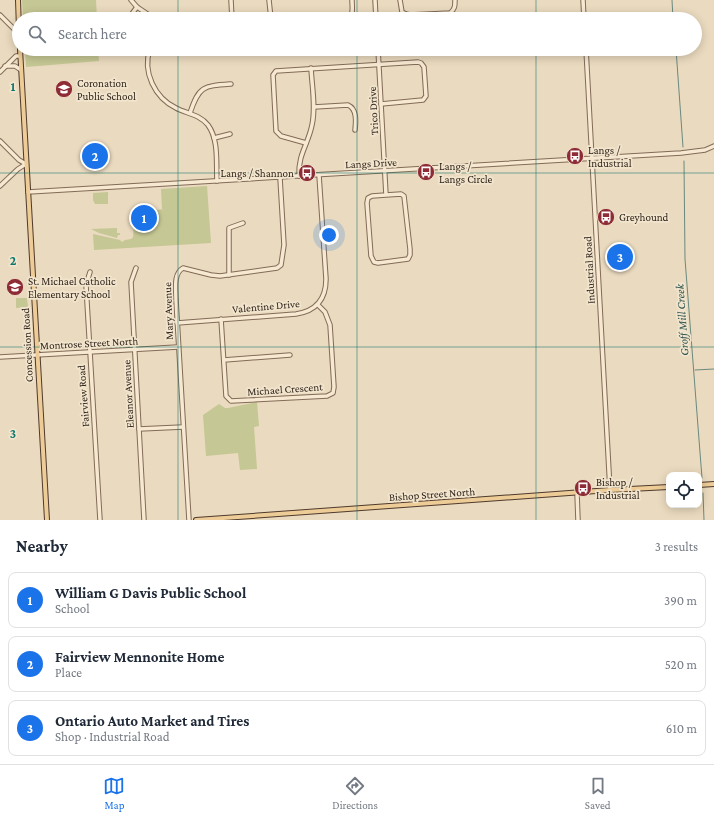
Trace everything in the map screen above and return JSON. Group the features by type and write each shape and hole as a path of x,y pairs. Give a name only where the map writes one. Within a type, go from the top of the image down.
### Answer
{"main road":[{"path":"18,0 18,12"},
{"name":"Concession Road","path":"20,56 47,520"},
{"path":"702,485 714,484"},
{"name":"Bishop Street North","path":"196,520 666,487"}],"street":[{"path":"131,0 137,7 144,12"},
{"path":"231,0 232,12"},
{"path":"269,0 270,12"},
{"path":"352,0 353,12"},
{"path":"375,0 376,12"},
{"path":"400,0 402,12"},
{"path":"451,12 455,7 455,0"},
{"path":"583,0 584,12"},
{"path":"133,12 137,7"},
{"path":"0,15 12,27"},
{"path":"0,72 16,56 20,56"},
{"path":"149,56 150,78 158,94 170,105 199,117 208,125 214,138 217,181"},
{"name":"Trico Drive","path":"378,56 386,194"},
{"name":"Industrial Road","path":"586,56 610,490"},
{"path":"306,143 282,136 276,131 273,75 276,70 421,62 424,67 426,96 423,100 381,104"},
{"path":"5,66 15,66 21,70"},
{"path":"299,176 299,163 312,125 314,107 311,68"},
{"path":"190,113 195,97 207,86 231,84"},
{"path":"314,107 348,105 353,107 355,130"},
{"path":"214,138 230,134"},
{"path":"0,141 19,160 26,164 18,169 0,186"},
{"name":"Langs Drive","path":"28,192 681,154 704,150 714,146"},
{"path":"318,305 325,293 326,279 319,175"},
{"name":"Mary Avenue","path":"189,520 178,347 176,294 177,274 179,270 186,268 211,275 229,275 277,268 281,265 284,245 280,178"},
{"path":"386,194 401,194 404,196 410,255 408,259 404,260 378,263 374,262 371,256 367,203 368,198 372,196 386,194"},
{"path":"229,275 229,228 243,223"},
{"name":"Eleanor Avenue","path":"136,268 131,282 144,520"},
{"name":"Fairview Road","path":"90,272 86,285 100,520"},
{"name":"Valentine Drive","path":"177,323 296,314 308,311 318,305"},
{"name":"Michael Crescent","path":"221,319 226,396 231,401 330,395 334,387 330,325 325,312 318,305"},
{"name":"Montrose Street North","path":"0,357 178,347"},
{"path":"224,360 290,356"},
{"path":"139,429 183,427"},
{"path":"577,493 578,520"}],"green space":[{"path":"22,0 96,0 97,12 23,12"},
{"path":"25,56 99,56 99,61 26,67"},
{"path":"207,186 211,243 94,250 93,234 120,240 122,242 131,239 133,237 135,212 165,209 162,209 161,189"},
{"path":"108,192 108,204 95,204 93,200 93,193"},
{"path":"117,228 117,233 120,233 120,235 118,235 117,238 91,229"},
{"path":"16,298 27,298 28,307 16,308"},
{"path":"257,402 259,426 254,427 257,469 240,470 238,453 206,456 203,415 219,404 225,408 228,408"}],"waterway":[{"name":"Groff Mill Creek","path":"672,0 673,12"},
{"name":"Groff Mill Creek","path":"676,56 683,147"},
{"name":"Groff Mill Creek","path":"684,161 685,259 702,472"},
{"path":"695,370 714,369"},
{"name":"Groff Mill Creek","path":"703,493 704,520"}],"place":[{"name":"Coronation Public School","path":"64,89"},
{"name":"Fairview Mennonite Home","path":"95,156"},
{"name":"Langs / Industrial","path":"575,156"},
{"name":"Langs / Langs Circle","path":"426,172"},
{"name":"Langs / Shannon","path":"307,173"},
{"name":"Greyhound","path":"606,217"},
{"name":"William G Davis Public School","path":"144,218"},
{"name":"Ontario Auto Market and Tires","path":"620,257"},
{"name":"St. Michael Catholic Elementary School","path":"15,287"},
{"name":"Bishop / Industrial","path":"583,488"}]}
